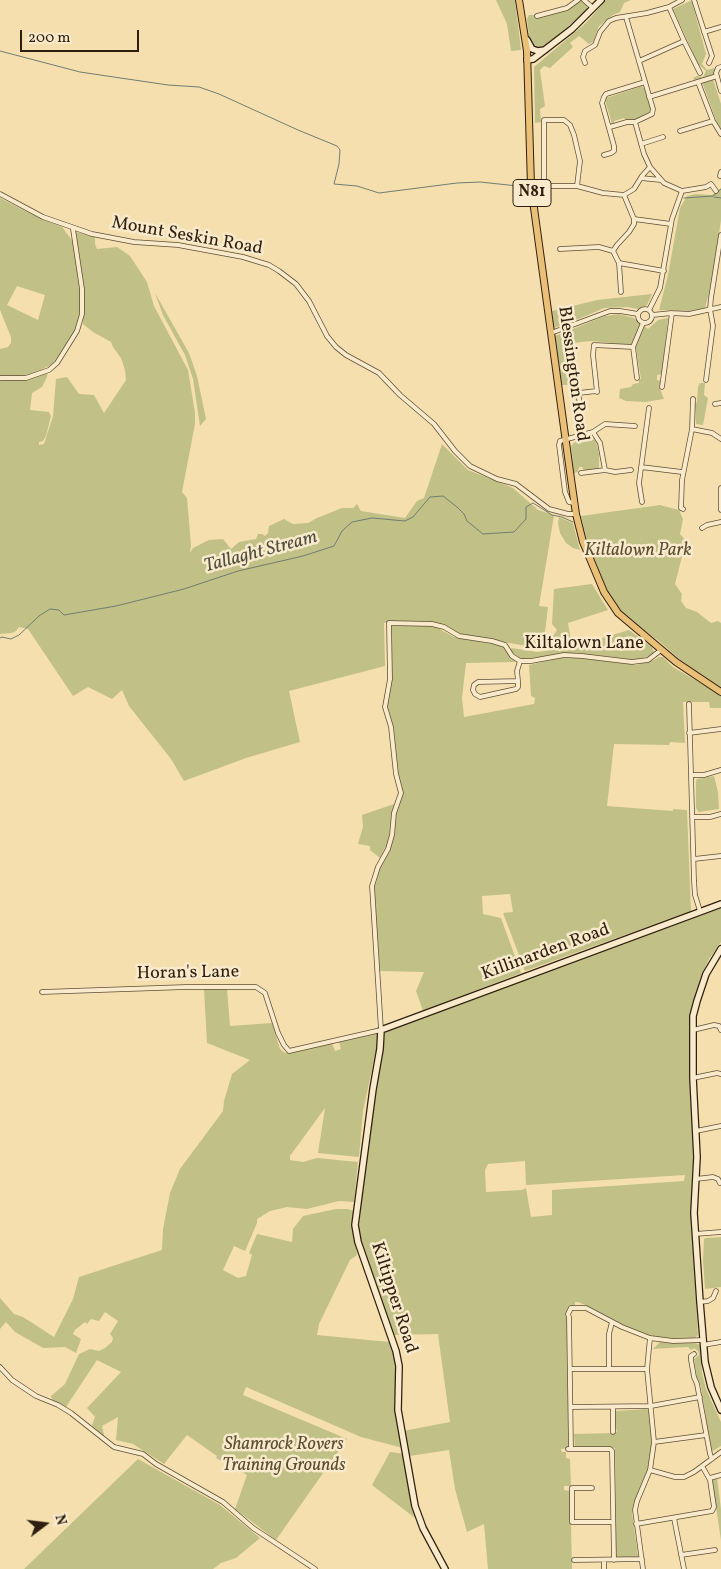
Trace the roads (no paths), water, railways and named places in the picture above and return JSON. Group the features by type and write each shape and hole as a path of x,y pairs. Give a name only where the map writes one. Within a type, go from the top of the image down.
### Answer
{"main road":[{"name":"Blessington Road","path":"519,0 527,60 532,186 574,503 583,542 604,592 618,613 676,662 721,692"}],"street":[{"path":"537,16 567,8 578,0"},
{"path":"584,0 593,8"},
{"path":"527,60 533,59 572,29 601,0"},
{"path":"585,63 583,57 585,51 595,44 600,32 609,21 669,7 682,0"},
{"path":"696,1 712,56 709,63"},
{"path":"669,7 700,73"},
{"path":"610,127 627,122 635,122 652,114 653,109 626,17"},
{"path":"704,32 721,27"},
{"path":"524,34 532,49 538,51 545,50"},
{"path":"639,61 684,41"},
{"path":"721,67 716,72 721,91"},
{"path":"649,97 716,76"},
{"path":"604,155 611,154 614,151 610,127 602,102 604,97 606,94 645,82"},
{"path":"698,82 713,121 721,134"},
{"path":"577,186 580,161 570,126 564,120 544,120 545,185 577,186 603,193 624,195 634,189 650,168"},
{"path":"680,131 713,121"},
{"path":"635,122 650,168 661,180 672,188 682,191 706,187 710,184 716,191"},
{"path":"641,144 663,137"},
{"path":"641,178 661,180"},
{"path":"649,310 657,296 664,271 674,209 682,191"},
{"name":"Mount Seskin Road","path":"0,194 43,217 73,229 129,241 178,245 234,255 269,265 296,284 309,301 327,336 336,347 346,355 380,372 400,395 434,424 455,451 470,466 498,479 516,484 549,510 576,514"},
{"path":"613,251 634,224 634,219 624,195"},
{"path":"634,219 671,224"},
{"path":"0,378 26,378 49,370 57,363 77,331 82,314 82,289 73,229"},
{"path":"706,380 713,325 710,309 721,235"},
{"path":"560,249 599,246 613,251 619,263 621,292"},
{"path":"619,263 664,271"},
{"path":"652,315 689,314 721,307"},
{"path":"638,314 642,310 649,310"},
{"path":"643,323 650,321 652,315 649,310"},
{"path":"551,333 610,311 638,314"},
{"path":"662,386 672,313"},
{"path":"638,314 640,321 643,323"},
{"path":"637,378 634,347 643,323"},
{"path":"581,410 578,394 597,392 593,355 594,346 634,347"},
{"path":"683,509 681,508 682,472 692,428 693,399"},
{"path":"715,404 721,403"},
{"path":"642,502 639,483 649,408"},
{"path":"566,439 593,432 605,424 635,426"},
{"path":"692,428 712,433 721,439"},
{"path":"593,432 599,440 603,451 604,470"},
{"path":"641,467 682,472"},
{"path":"582,473 604,470 615,472 631,470"},
{"path":"721,488 721,510"},
{"path":"702,528 721,522"},
{"name":"Kiltalown Lane","path":"381,1030 372,886 392,835 394,813 400,793 396,774 395,754 385,707 390,679 389,624 438,625 459,636 505,645 512,656 520,661 573,656 632,662 648,660 661,650"},
{"path":"518,681 478,682 474,685 473,690 480,697 516,690 518,687 518,681 517,671 518,663 520,661"},
{"path":"688,704 695,895 700,911"},
{"path":"690,733 721,729"},
{"path":"691,775 704,775 721,770"},
{"path":"692,817 710,817 721,814"},
{"path":"694,859 721,856"},
{"name":"Killinarden Road","path":"381,1030 721,904"},
{"path":"720,952 701,986 694,1016 693,1030 693,1078 697,1157 694,1207 695,1234 705,1362 711,1387 720,1406"},
{"name":"Horan's Lane","path":"42,992 256,986 265,992 278,1033 289,1051 381,1030"},
{"path":"693,1030 714,1025 719,1026 721,1030"},
{"name":"Kiltipper Road","path":"381,1030 380,1049 355,1225 358,1242 396,1350 399,1366 398,1410 415,1506 423,1528 445,1569"},
{"path":"693,1078 717,1073 721,1074"},
{"path":"696,1131 721,1126"},
{"path":"696,1179 713,1177 718,1179 720,1183"},
{"path":"695,1234 721,1232"},
{"path":"700,1302 713,1298 716,1291"},
{"path":"614,1560 612,1451 610,1449 569,1449 571,1407 570,1317 568,1314 570,1308 586,1308 612,1322 650,1338 674,1342 721,1342"},
{"path":"609,1369 609,1334 612,1322"},
{"path":"643,1569 635,1506 650,1470 654,1442 648,1369 650,1338"},
{"path":"694,1354 691,1356 691,1360 712,1459"},
{"path":"0,1368 12,1380 36,1396 58,1405 71,1413 114,1447 142,1454 222,1502 254,1528 314,1569"},
{"path":"570,1369 648,1369"},
{"path":"571,1407 650,1406 700,1397"},
{"path":"613,1407 613,1432"},
{"path":"654,1442 706,1435"},
{"path":"650,1470 674,1477 689,1476 721,1452"},
{"path":"636,1524 712,1512 714,1507 710,1478 702,1466"},
{"path":"710,1478 721,1476 721,1483"},
{"path":"592,1488 572,1488 572,1522 613,1522"},
{"path":"674,1518 684,1569"},
{"path":"681,1555 715,1550"},
{"path":"574,1560 642,1559"},
{"path":"604,1560 604,1569"}],"waterway":[{"path":"0,51 80,72 168,85 199,87 219,94 337,146 340,150 339,164 334,184 357,186 379,193 480,182 527,187"},
{"path":"684,198 713,196 721,189"},
{"path":"714,197 721,198"},
{"name":"Tallaght Stream","path":"0,638 11,639 19,635 39,616 50,609 59,610 64,615 116,606 184,589 238,571 303,556 334,546 342,531 352,522 372,518 405,521 413,517 430,497 443,496 457,507 464,514 467,521 483,534 514,532 526,519 526,507 533,503 552,515 573,522"}],"park label":[{"name":"Kiltalown Park","path":"638,552"},
{"name":"Shamrock Rovers Training Grounds","path":"284,1456"}]}
